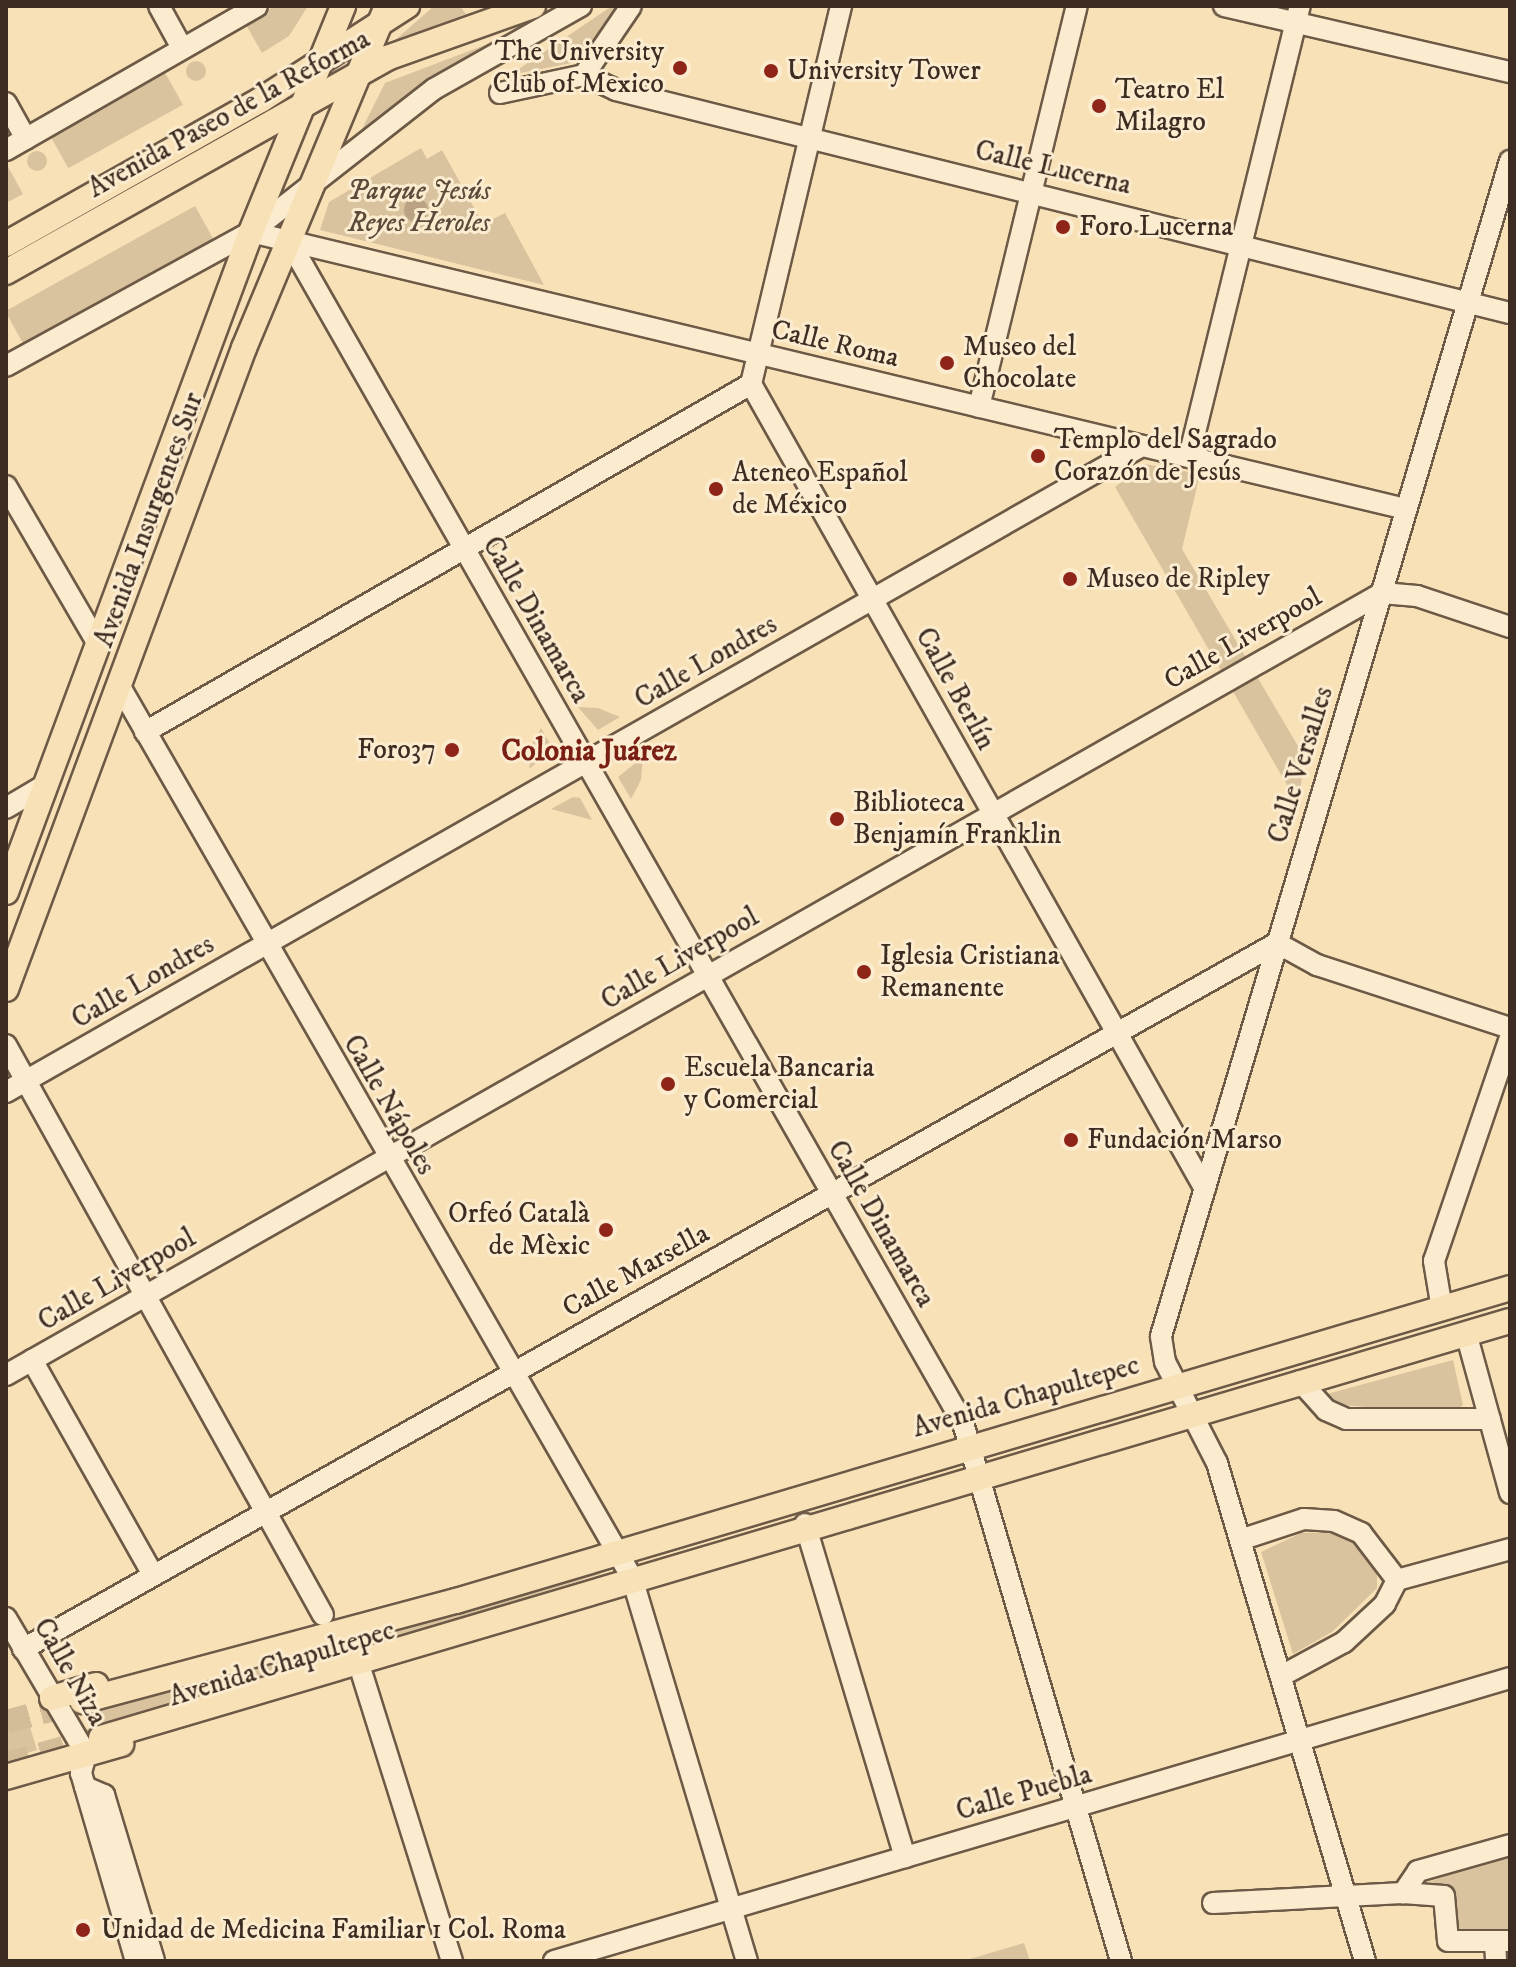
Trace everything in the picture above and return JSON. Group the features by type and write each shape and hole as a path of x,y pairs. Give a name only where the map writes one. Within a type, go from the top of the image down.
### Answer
{"main road":[{"name":"Avenida Insurgentes Sur","path":"6,892 251,232 343,6"},
{"name":"Avenida Insurgentes Sur","path":"6,989 289,241 387,6"},
{"name":"Avenida Paseo de la Reforma","path":"6,244 319,64 377,29 407,6"},
{"name":"Avenida Paseo de la Reforma","path":"6,272 358,75 533,6"},
{"name":"Avenida Chapultepec","path":"52,1698 323,1615 613,1551 1510,1288"},
{"name":"Avenida Chapultepec","path":"88,1763 571,1595 975,1473 1510,1321"},
{"name":"Avenida Chapultepec","path":"82,1701 456,1601 559,1565"},
{"name":"Avenida Chapultepec","path":"6,1777 88,1763 511,1624 571,1595"}],"street":[{"path":"159,6 182,48"},
{"path":"6,150 257,6"},
{"path":"6,366 251,232 434,89 581,6"},
{"path":"500,93 584,75 631,6"},
{"path":"145,732 751,384 761,355 841,6"},
{"path":"979,407 1077,6"},
{"path":"1224,6 1298,14 1510,72"},
{"path":"1189,457 1298,14"},
{"name":"Calle Lucerna","path":"584,75 616,90 1244,241 1469,298 1510,313"},
{"path":"6,103 26,139"},
{"name":"Calle Versalles","path":"1365,1961 1240,1540 1192,1411 1177,1384 1161,1336 1510,161"},
{"name":"Calle Roma","path":"251,232 1406,509"},
{"name":"Calle Dinamarca","path":"289,241 963,1423 975,1473 1121,1961"},
{"name":"Calle Berlín","path":"751,384 1205,1189"},
{"name":"Calle Londres","path":"6,1092 1142,446"},
{"path":"6,486 98,644"},
{"path":"1382,593 1417,596 1510,627"},
{"name":"Calle Liverpool","path":"6,1375 1382,593"},
{"name":"Calle Nápoles","path":"119,685 511,1374 613,1551 632,1578 747,1961"},
{"path":"6,808 45,785"},
{"path":"1277,943 1317,965 1510,1028"},
{"name":"Calle Marsella","path":"23,1649 1277,943"},
{"path":"1442,1309 1434,1261 1510,1038"},
{"path":"6,1045 323,1615"},
{"path":"1466,1333 1510,1493"},
{"path":"32,1360 153,1575"},
{"path":"1300,1381 1326,1410 1346,1419 1490,1419"},
{"path":"1240,1540 1304,1519 1334,1521 1361,1533 1397,1580"},
{"path":"805,1524 905,1857"},
{"path":"1281,1676 1356,1633 1385,1604 1397,1580 1510,1549"},
{"name":"Calle Niza","path":"6,1618 88,1763"},
{"path":"362,1674 452,1961"},
{"name":"Calle Puebla","path":"554,1961 1510,1678"},
{"path":"88,1763 136,1961"},
{"path":"88,1763 104,1795 154,1961"},
{"path":"1403,1893 1418,1871 1510,1845"},
{"path":"1213,1903 1403,1893 1444,1896 1448,1941 1500,1948"}],"green space":[{"path":"275,6 308,6 289,36 262,53 245,23"},
{"path":"434,6 460,6 466,14 393,42"},
{"path":"612,6 622,6 582,61 510,75"},
{"path":"498,40 406,98 355,143 385,83"},
{"path":"196,61 203,64 206,71 203,78 196,81 189,78 186,71 189,64"},
{"path":"163,69 183,105 68,168 48,133"},
{"name":"Parque Jesús Reyes Heroles","path":"421,148 427,159 442,150 483,224 505,213 544,285 320,230 329,202"},
{"path":"37,151 44,154 47,161 44,168 37,171 30,168 27,161 30,154"},
{"path":"6,163 23,194 6,203"},
{"path":"195,206 214,240 24,345 6,311"},
{"path":"1145,464 1200,474 1182,549 1305,758 1298,804 1115,487"},
{"path":"578,707 598,708 620,717 598,730"},
{"path":"541,728 553,749 529,769 532,744"},
{"path":"643,757 641,780 631,799 618,777"},
{"path":"573,797 580,798 592,820 551,809"},
{"path":"1453,1360 1463,1405 1452,1414 1342,1405 1323,1395"},
{"path":"1340,1532 1356,1537 1377,1563 1377,1588 1332,1632 1293,1654 1261,1552 1301,1533"},
{"path":"598,1569 601,1574 101,1729 89,1709"},
{"path":"24,1707 37,1750 7,1759 6,1713"},
{"path":"1510,1853 1508,1936 1452,1939 1447,1893 1423,1884"},
{"path":"1024,1943 1030,1961 963,1961"}],"shaded area":[{"path":"416,198 425,201 428,210 425,219 416,222 407,219 404,210 407,201"}],"tunnel":[{"path":"6,1722 80,1702"},
{"path":"6,1764 100,1738"}],"place":[{"name":"The University Club of Mexico","path":"680,68"},
{"name":"University Tower","path":"771,71"},
{"name":"Teatro El Milagro","path":"1099,106"},
{"name":"Foro Lucerna","path":"1063,227"},
{"name":"Museo del Chocolate","path":"947,363"},
{"name":"Templo del Sagrado Corazón de Jesús","path":"1038,456"},
{"name":"Ateneo Español de México","path":"716,489"},
{"name":"Museo de Ripley","path":"1070,579"},
{"name":"Foro37","path":"452,750"},
{"name":"Biblioteca Benjamín Franklin","path":"837,819"},
{"name":"Iglesia Cristiana Remanente","path":"864,972"},
{"name":"Escuela Bancaria y Comercial","path":"668,1084"},
{"name":"Fundación Marso","path":"1071,1140"},
{"name":"Orfeó Català de Mèxic","path":"606,1230"},
{"name":"Unidad de Medicina Familiar 1 Col. Roma","path":"83,1930"}],"district":[{"name":"Colonia Juárez","path":"589,752"}]}
